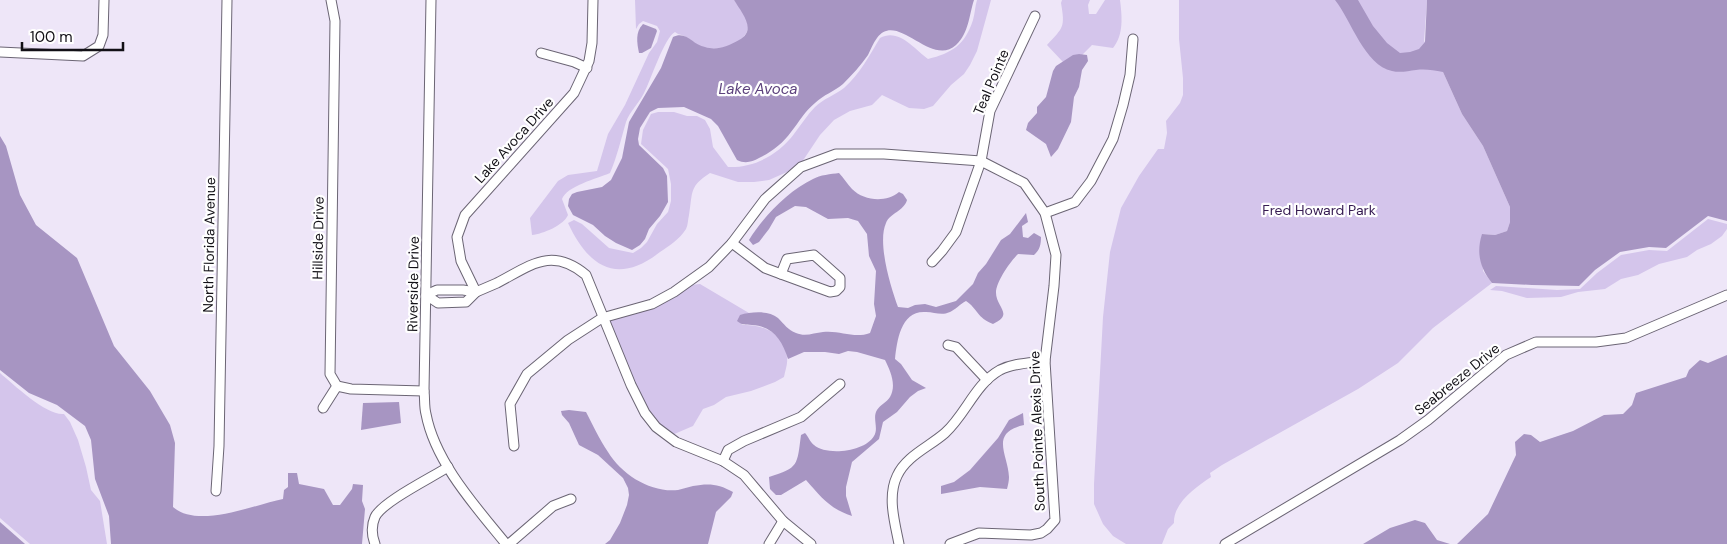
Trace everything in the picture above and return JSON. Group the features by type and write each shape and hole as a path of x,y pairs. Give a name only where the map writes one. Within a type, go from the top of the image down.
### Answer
{"street":[{"path":"0,52 83,56 99,46 103,35 104,0"},
{"name":"North Florida Avenue","path":"216,491 219,446 228,0"},
{"name":"Hillside Drive","path":"331,0 336,21 330,374 337,386"},
{"name":"Riverside Drive","path":"431,0 424,391 426,414 433,437 448,467 507,544"},
{"name":"Lake Avoca Drive","path":"476,292 461,261 457,237 465,215 574,93 587,68 592,43 593,0"},
{"name":"Teal Pointe","path":"932,262 942,252 956,232 981,161 990,111 1035,16"},
{"path":"1045,213 1075,202 1091,181 1113,139 1130,75 1133,39"},
{"path":"541,53 574,62 587,68"},
{"name":"South Pointe Alexis Drive","path":"514,446 510,404 527,374 568,340 602,318 652,304 674,292 708,267 732,242 765,198 801,167 836,154 884,154 981,161 1024,183 1045,213 1056,255 1045,361 1055,520 1047,530 1041,533 1031,535 979,533 950,544"},
{"path":"732,242 765,268 781,274 830,292 836,291 841,283 840,278 814,255 787,259 781,274"},
{"path":"426,296 438,303 466,302 476,292 525,267 539,262 564,262 575,267 586,276 634,392 645,413 656,428 676,442 723,461 744,475 783,521 811,544"},
{"name":"Seabreeze Drive","path":"1225,544 1400,440 1428,420 1506,355 1536,342 1596,342 1626,338 1727,295"},
{"path":"948,345 956,347 987,380"},
{"path":"899,544 893,506 893,489 900,471 915,455 945,433 958,420 973,396 987,380 1012,365 1045,361"},
{"path":"723,461 728,450 744,441 801,417 840,384"},
{"path":"323,408 337,386 351,389 424,391"},
{"path":"374,544 372,536 373,522 383,506 448,467"},
{"path":"507,544 554,506 571,499"},
{"path":"769,544 783,521"}],"green space":[{"path":"635,0 734,0 745,17 748,28 742,39 736,43 714,49 702,47 675,32 666,42 644,93 626,122 610,173 570,190 562,199 568,215 566,219 553,228 532,235 530,218 558,181 568,175 597,171 608,134 625,105 649,53 657,42 660,31 657,26 643,21 636,29"},
{"path":"977,0 991,0 977,51 964,74 951,85 933,106 924,109 909,108 882,95 872,105 850,111 834,120 820,135 802,162 787,172 769,180 754,182 738,182 710,173 698,182 693,190 687,226 684,233 645,262 631,268 618,269 606,267 595,261 576,239 568,223 574,220 582,224 609,248 633,253 647,242 657,224 668,212 671,201 671,184 668,169 641,144 643,130 651,114 674,112 687,116 697,116 705,120 710,129 713,147 728,167 756,163 781,148 815,107 850,83 880,38 894,36 900,38 912,45 928,59 944,54 956,47 966,36 973,20"},
{"path":"1062,0 1090,0 1088,5 1089,14 1096,14 1105,0 1120,0 1121,31 1113,48 1092,45 1082,55 1079,54 1063,62 1047,45 1062,26"},
{"name":"Fred Howard Park","path":"1179,0 1427,0 1424,41 1443,72 1462,114 1483,146 1510,207 1510,222 1507,231 1495,235 1482,234 1483,271 1492,283 1433,328 1398,363 1358,389 1210,473 1211,477 1181,502 1177,509 1174,523 1168,529 1162,544 1126,544 1113,536 1103,524 1094,504 1103,317 1110,252 1121,208 1139,176 1158,149 1164,149 1167,133 1166,121 1180,103 1183,95 1179,39"},
{"path":"1708,219 1727,224 1727,229 1722,236 1711,244 1687,257 1659,264 1638,275 1621,279 1605,289 1578,292 1561,297 1527,298 1502,291 1490,290 1496,286 1557,290 1580,289 1621,255 1649,250 1667,251"},
{"path":"700,284 749,313 740,316 742,325 758,326 778,337 786,350 787,365 784,377 751,391 726,397 714,405 703,409 693,426 672,435 658,425 647,411 607,320 691,285"},
{"path":"0,373 31,399 49,410 64,414 70,422 78,440 91,490 100,501 107,544 30,544 0,518"}],"water":[{"name":"Lake Avoca","path":"734,0 974,0 964,35 956,45 946,50 936,50 904,34 885,31 877,38 868,55 843,84 811,106 777,147 754,161 737,160 718,126 711,119 684,107 658,108 650,112 640,128 639,145 663,168 667,176 668,202 640,245 632,250 616,243 593,225 573,215 568,206 569,199 572,194 602,187 611,180 622,158 629,122 661,68 673,37 682,35 701,46 718,48 727,46 745,36 748,26 744,15"},
{"path":"1335,0 1358,0 1373,26 1387,43 1400,53 1419,49 1425,42 1427,0 1727,0 1727,221 1708,216 1666,248 1649,247 1620,252 1595,270 1579,286 1492,283 1480,260 1480,241 1482,234 1495,235 1507,231 1510,222 1510,207 1483,146 1462,114 1443,72 1423,70 1398,72 1382,67 1366,52"},
{"path":"643,24 657,31 651,48 639,53 638,34"},
{"path":"1073,55 1087,55 1088,61 1082,70 1079,87 1074,97 1071,122 1058,149 1051,157 1046,144 1026,130 1028,123 1037,113 1037,107 1046,97 1056,66"},
{"path":"0,136 6,146 20,195 36,225 77,258 114,346 150,391 170,425 175,443 173,507 184,513 197,516 211,516 226,514 283,499 284,490 288,487 288,473 297,473 299,484 324,489 333,505 340,505 352,489 353,484 363,485 362,501 365,509 362,544 111,544 109,516 95,479 91,440 85,426 57,405 29,393 0,370"},
{"path":"839,173 852,189 863,196 882,199 894,196 899,192 907,200 903,207 886,223 883,242 886,265 898,307 908,308 925,304 936,307 956,301 973,284 978,273 1001,240 1010,234 1026,213 1028,222 1022,226 1023,237 1028,238 1034,233 1041,237 1040,247 1036,253 1034,255 1018,254 999,281 996,297 1003,317 993,324 988,322 966,301 947,313 918,313 906,321 899,335 895,359 901,364 912,380 926,388 910,397 897,412 883,422 879,439 852,462 846,487 846,496 852,516 832,506 806,480 781,495 776,495 770,489 769,477 786,471 795,464 799,453 801,435 805,433 814,445 836,451 845,451 863,446 874,436 877,410 889,399 893,388 892,378 885,360 848,351 839,354 804,352 788,359 780,340 771,331 737,321 740,315 764,313 774,315 786,327 799,334 829,332 864,335 870,333 876,316 874,304 876,271 869,256 867,234 858,221 848,218 828,219 806,207 795,206 776,217 759,242 753,245 749,240 761,222 794,190 816,178"},
{"path":"1727,355 1727,544 1457,544 1488,514 1516,455 1515,442 1524,434 1531,435 1540,442 1573,431 1604,415 1623,414 1632,405 1636,393 1686,377 1689,370 1700,360 1708,363"},
{"path":"399,402 401,423 361,430 363,403"},
{"path":"561,411 586,412 614,460 638,481 658,489 678,490 709,484 723,487 733,492 731,497 716,512 708,544 605,544 610,540 620,523 627,505 628,488 623,478 598,455 579,445 569,423 562,415"},
{"path":"1023,413 1024,425 1007,433 1004,439 1004,453 1009,477 1007,489 980,487 941,494 941,486 954,482 970,470 998,438 1009,420"},
{"path":"1415,520 1425,523 1437,540 1450,544 1363,544 1390,528"},
{"path":"0,522 25,544 0,544"}]}
